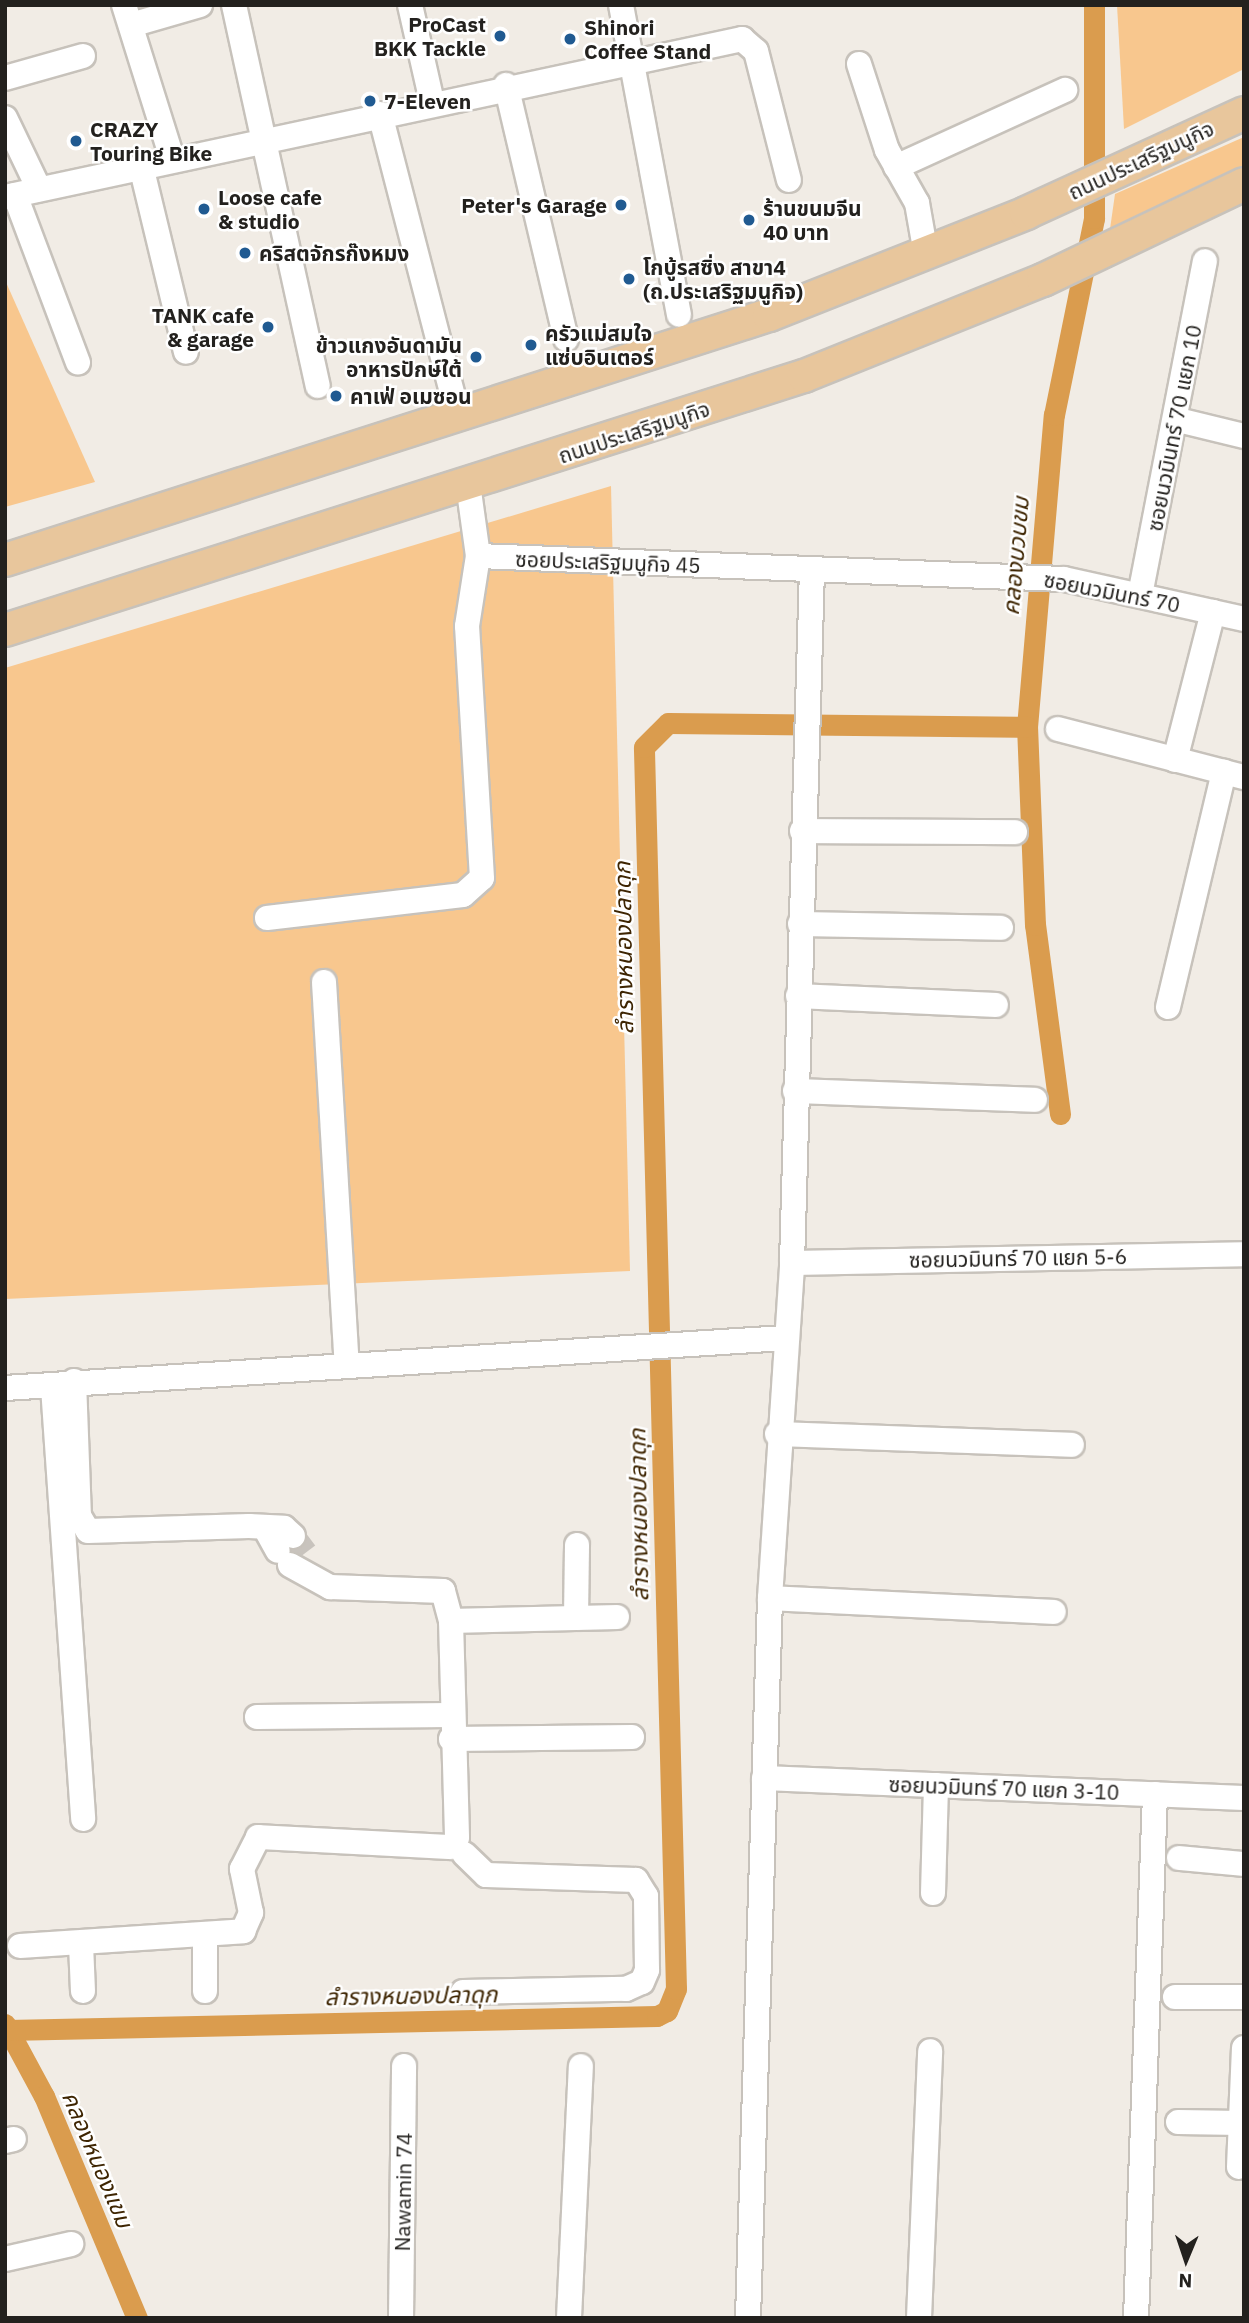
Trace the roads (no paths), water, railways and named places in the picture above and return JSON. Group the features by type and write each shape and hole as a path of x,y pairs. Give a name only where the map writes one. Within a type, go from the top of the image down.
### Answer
{"main road":[{"name":"ถนนประเสริฐมนูกิจ","path":"5,560 655,356 926,254 1026,213 1244,113"},
{"name":"ถนนประเสริฐมนูกิจ","path":"5,630 804,376 1043,279 1244,184"}],"street":[{"path":"172,158 128,15 200,5"},
{"path":"234,5 266,137 318,386"},
{"path":"410,5 432,103"},
{"path":"621,5 678,315"},
{"path":"19,194 506,85 730,40 753,43 789,180"},
{"path":"5,78 83,56"},
{"path":"859,64 896,167 917,203 926,254"},
{"path":"506,85 566,338"},
{"path":"896,167 1065,90"},
{"path":"380,114 458,416"},
{"path":"5,118 19,194 78,363"},
{"path":"141,166 186,352"},
{"name":"ซอยนวมินทร์ 70 แยก 10","path":"1140,595 1178,420 1205,261"},
{"path":"1178,420 1244,436"},
{"path":"267,918 463,895 482,878 467,626 478,556 468,484"},
{"name":"ซอยประเสริฐมนูกิจ 45","path":"478,556 812,569"},
{"path":"748,2318 770,1598 777,1434 792,1263 802,831 812,569"},
{"name":"ซอยนวมินทร์ 70","path":"812,569 1064,579 1244,619"},
{"path":"1175,760 1213,612"},
{"path":"1058,729 1234,775 1168,1007"},
{"path":"802,831 1015,832"},
{"path":"800,924 1001,928"},
{"path":"324,982 347,1365"},
{"path":"798,996 996,1004"},
{"path":"795,1091 1035,1100"},
{"name":"ซอยนวมินทร์ 70 แยก 5-6","path":"792,1263 1244,1254"},
{"path":"5,1388 785,1338"},
{"path":"63,1384 79,1516 88,1531 265,1528 330,1587 443,1591 451,1621 450,1727 458,1847 486,1875 636,1880 646,1896 647,1970 642,1982 626,1989 463,1992"},
{"path":"63,1384 83,1819"},
{"path":"777,1434 1072,1445"},
{"path":"576,1618 577,1545"},
{"path":"770,1598 1054,1612"},
{"path":"451,1621 617,1617"},
{"path":"257,1717 632,1737"},
{"name":"ซอยนวมินทร์ 70 แยก 3-10","path":"764,1777 1244,1798"},
{"path":"933,1893 936,1785"},
{"path":"1136,2318 1155,1794"},
{"path":"20,1946 230,1937 250,1921 242,1869 258,1837 458,1847"},
{"path":"1179,1858 1244,1864"},
{"path":"205,1939 205,1991"},
{"path":"81,1944 83,1992"},
{"path":"1175,1997 1244,1997"},
{"path":"1239,2167 1244,2048"},
{"path":"919,2318 930,2051"},
{"name":"Nawamin 74","path":"401,2318 404,2066"},
{"path":"569,2318 581,2066"},
{"path":"1178,2122 1241,2123"},
{"path":"5,2259 71,2244"}],"waterway":[{"name":"คลองบวบขม","path":"1060,1114 1035,925 1027,727 1054,415 1094,218 1094,5"},
{"name":"ลำรางหนองปลาดุก","path":"7,2030 657,2016 667,2011 676,1989 644,747 668,723 1027,727"},
{"name":"คลองหนองแขม","path":"5,2024 44,2096 137,2318"}],"tunnel":[{"path":"293,1536 306,1553"}],"place":[{"name":"ProCast BKK Tackle","path":"500,36"},
{"name":"Shinori Coffee Stand","path":"570,39"},
{"name":"7-Eleven","path":"370,101"},
{"name":"CRAZY Touring Bike","path":"76,141"},
{"name":"Peter's Garage","path":"621,205"},
{"name":"Loose cafe & studio","path":"204,209"},
{"name":"ร้านขนมจีน 40 บาท","path":"749,220"},
{"name":"คริสตจักรก๊งหมง","path":"245,253"},
{"name":"โกบู้รสซิ่ง สาขา4 (ถ.ประเสริฐมนูกิจ)","path":"629,279"},
{"name":"TANK cafe & garage","path":"268,327"},
{"name":"ครัวแม่สมใจ แซ่บอินเตอร์","path":"531,345"},
{"name":"ข้าวแกงอันดามัน อาหารปักษ์ใต้","path":"476,357"},
{"name":"คาเฟ่ อเมซอน","path":"336,396"}]}
